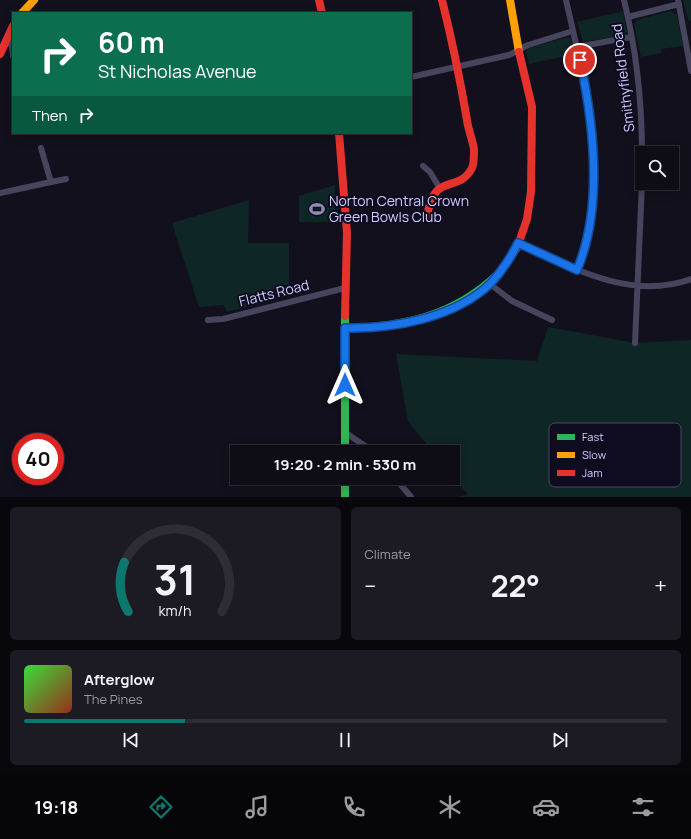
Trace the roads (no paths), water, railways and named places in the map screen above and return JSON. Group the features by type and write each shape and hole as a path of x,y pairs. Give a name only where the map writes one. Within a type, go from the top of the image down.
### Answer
{"street":[{"path":"23,12 34,0"},
{"path":"319,0 322,12"},
{"path":"427,218 429,201 439,187 453,184 464,177 472,167 474,150 467,122 458,66 442,0"},
{"path":"345,328 383,326 426,318 454,307 477,294 490,284 504,266 518,243 527,220 532,184 533,162 530,96 518,50 510,0"},
{"path":"566,0 586,85 593,144 592,198 586,250 577,270"},
{"name":"Smithyfield Road","path":"624,0 631,37 642,127 642,146"},
{"path":"628,17 678,2 691,71"},
{"path":"683,28 691,27"},
{"path":"0,54 12,28"},
{"path":"412,77 509,55 528,45 573,32"},
{"path":"577,47 631,37"},
{"path":"7,40 12,46"},
{"path":"339,134 347,233 345,288 345,445"},
{"path":"41,148 51,182"},
{"path":"423,166 430,172 439,187"},
{"path":"0,193 66,179"},
{"path":"635,343 639,285 642,190"},
{"path":"518,243 577,270 619,283 659,286 691,279"},
{"path":"490,284 512,301 552,320"},
{"name":"Flatts Road","path":"208,320 223,319 345,288"},
{"path":"346,433 364,445"},
{"path":"345,485 345,497"},
{"path":"401,485 411,497"}],"place":[{"name":"Norton Central Crown Green Bowls Club","path":"317,209"}]}
